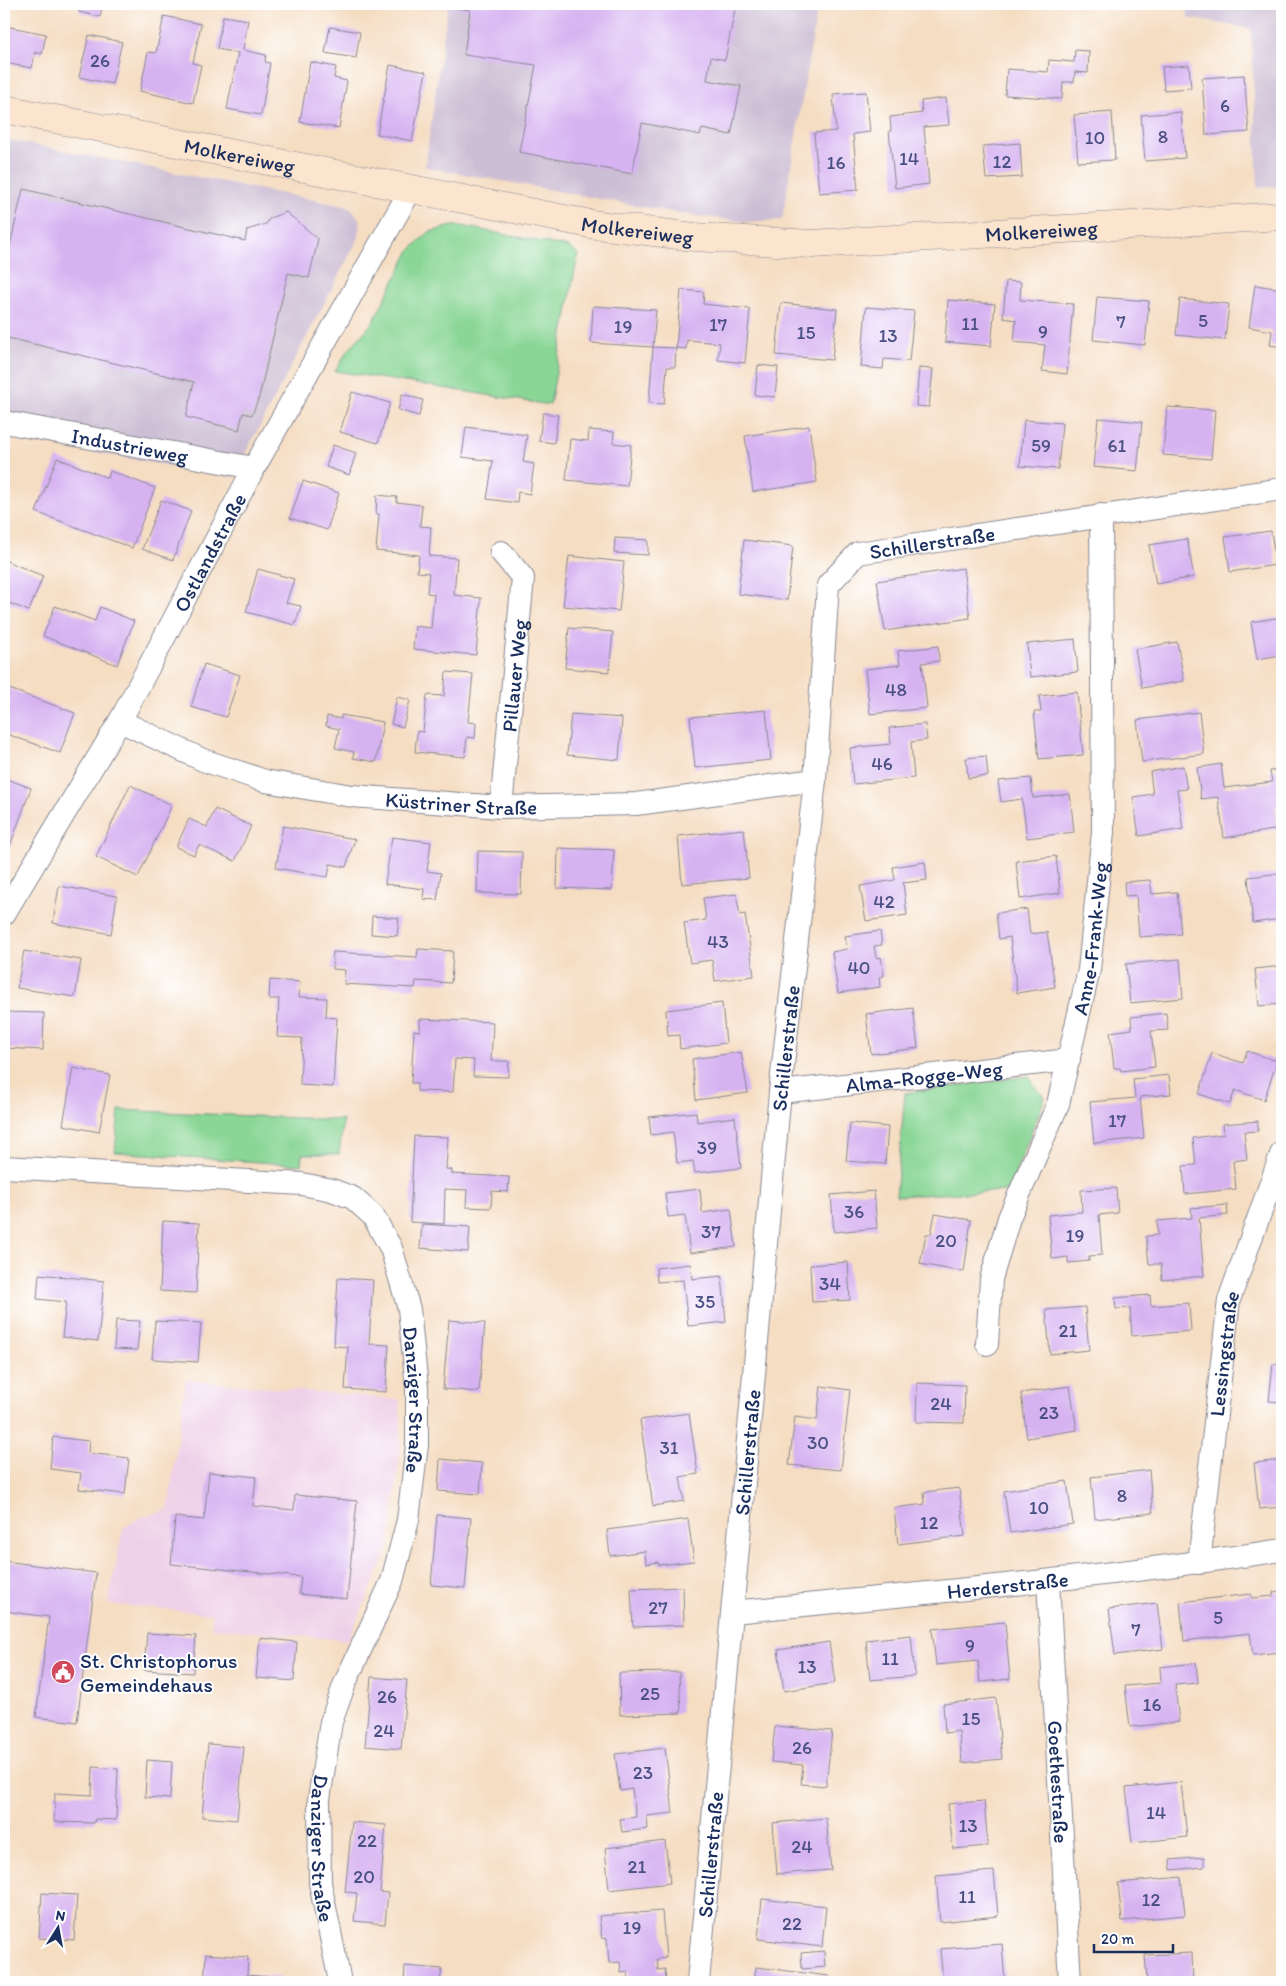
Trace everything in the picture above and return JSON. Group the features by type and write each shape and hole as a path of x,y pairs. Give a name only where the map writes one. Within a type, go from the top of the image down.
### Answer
{"main road":[{"name":"Molkereiweg","path":"4,108 590,224 694,238 812,244 1282,216"}],"street":[{"name":"Ostlandstraße","path":"4,914 120,721 254,468 411,189"},
{"name":"Industrieweg","path":"4,422 254,468"},
{"name":"Schillerstraße","path":"698,1982 780,1092 815,780 828,585 858,553 1282,489"},
{"name":"Anne-Frank-Weg","path":"987,1344 991,1279 1009,1218 1058,1104 1089,970 1104,832 1100,515"},
{"name":"Pillauer Weg","path":"501,552 523,578 501,806"},
{"name":"Küstriner Straße","path":"120,721 203,760 265,781 352,796 501,806 636,804 815,780"},
{"name":"Alma-Rogge-Weg","path":"780,1092 1069,1060"},
{"name":"Lessingstraße","path":"1199,1563 1229,1300 1282,1152"},
{"name":"Danziger Straße","path":"4,1167 302,1184 332,1190 353,1198 373,1216 391,1248 409,1309 417,1388 417,1444 408,1520 392,1581 345,1684 331,1722 319,1799 320,1883 340,1982"},
{"name":"Herderstraße","path":"733,1612 1048,1581 1199,1563 1282,1550"},
{"name":"Goethestraße","path":"1048,1581 1070,1982"}],"shaded area":[{"path":"448,4 818,4 782,220 748,222 682,214 425,167"},
{"path":"1187,4 1280,4 1278,18 1282,81 1282,186 1258,188 1251,29 1188,18"},
{"path":"4,139 350,207 360,220 359,237 233,477 4,436"},
{"path":"186,1380 400,1400 401,1446 388,1550 348,1640 211,1628 213,1614 108,1604 123,1528 140,1518 168,1510"}],"green space":[{"path":"452,226 462,226 569,247 578,254 550,405 335,371 347,352 373,322 410,250 429,232"},
{"path":"1028,1076 1045,1098 1008,1191 896,1196 905,1093"},
{"path":"119,1110 343,1120 339,1154 302,1154 301,1165 115,1152"}],"building":[{"path":"81,4 103,4 100,17 79,12"},
{"path":"451,4 736,4 725,60 711,57 707,80 741,86 731,135 702,129 700,135 642,123 632,174 519,152 536,65 464,55 470,10 450,7"},
{"path":"164,16 201,24 193,63 201,65 193,103 140,91 148,52 156,53"},
{"path":"223,16 248,20 243,50 266,55 265,62 270,63 261,115 227,109 238,53 217,49"},
{"path":"5,26 46,34 42,54 35,52 32,68 4,63"},
{"path":"330,27 360,32 356,58 325,53"},
{"path":"89,35 122,42 112,84 79,77"},
{"path":"1075,50 1089,51 1088,73 1075,72 1074,82 1063,82 1062,99 1005,95 1007,69 1048,72 1049,60 1074,62"},
{"path":"310,62 336,67 334,78 347,81 339,128 300,122"},
{"path":"390,65 426,72 412,141 377,134"},
{"path":"1189,65 1191,88 1164,90 1162,67"},
{"path":"1244,75 1249,132 1206,135 1202,78"},
{"path":"866,92 870,132 853,134 858,190 819,193 814,133 836,131 833,94"},
{"path":"946,98 949,125 924,127 929,184 895,188 889,131 891,131 890,117 922,113 921,101"},
{"path":"1112,112 1115,160 1078,162 1074,115"},
{"path":"1181,112 1185,158 1145,161 1141,115"},
{"path":"1020,143 1022,177 986,179 983,146"},
{"path":"23,189 245,241 247,230 266,224 270,218 286,212 318,239 309,278 288,273 259,397 252,415 243,413 239,430 186,417 194,382 4,337 4,272"},
{"path":"1006,281 1021,282 1020,300 1073,304 1067,374 1042,371 1045,345 1014,342 1016,320 1003,318"},
{"path":"1255,285 1282,289 1282,347 1270,345 1272,331 1249,327"},
{"path":"681,290 704,292 703,304 750,309 745,363 718,360 720,343 687,340 686,349 676,348"},
{"path":"1097,297 1149,301 1145,345 1093,340"},
{"path":"1180,299 1229,304 1225,340 1176,335"},
{"path":"948,300 995,304 991,346 945,342"},
{"path":"781,303 837,309 832,360 776,355"},
{"path":"593,306 656,310 653,347 591,343"},
{"path":"866,307 914,311 909,361 884,359 883,369 861,367"},
{"path":"653,347 676,348 675,367 667,367 664,404 649,403"},
{"path":"758,365 778,367 775,397 755,395"},
{"path":"919,368 933,369 929,407 916,406"},
{"path":"352,392 390,403 378,443 340,432"},
{"path":"402,394 423,400 419,416 398,410"},
{"path":"1167,407 1215,410 1211,459 1163,455"},
{"path":"543,413 558,415 554,443 539,441"},
{"path":"1098,418 1142,422 1137,471 1093,467"},
{"path":"1024,420 1062,423 1058,469 1020,466"},
{"path":"809,426 817,482 753,492 745,436"},
{"path":"466,427 527,435 523,462 534,464 530,494 518,492 517,503 487,499 493,461 462,457"},
{"path":"589,430 614,432 613,443 631,445 627,486 566,480 570,439 588,441"},
{"path":"333,445 356,453 349,475 326,467"},
{"path":"57,458 108,478 110,471 155,488 132,548 36,512"},
{"path":"303,481 339,493 327,530 290,518"},
{"path":"377,495 397,497 396,502 422,505 420,526 431,527 429,556 457,558 454,595 481,598 476,655 413,649 415,626 431,628 434,594 427,593 429,573 417,572 419,555 376,551 379,514 376,514"},
{"path":"161,500 191,511 173,560 142,549"},
{"path":"1271,531 1276,565 1230,572 1225,537"},
{"path":"615,538 648,540 648,555 614,553"},
{"path":"1187,539 1194,577 1156,584 1149,545"},
{"path":"744,540 793,546 787,600 738,594"},
{"path":"569,556 624,562 619,611 563,606"},
{"path":"4,560 43,576 29,611 4,601"},
{"path":"963,568 970,618 885,631 877,581"},
{"path":"258,569 294,579 286,603 301,606 295,625 246,612"},
{"path":"55,606 95,621 100,607 134,621 117,665 43,636"},
{"path":"1282,617 1282,655 1257,659 1251,622"},
{"path":"569,628 613,632 609,672 565,668"},
{"path":"1075,639 1078,672 1030,677 1027,644"},
{"path":"1177,642 1184,681 1142,688 1135,649"},
{"path":"938,646 939,661 922,663 927,708 870,714 865,669 900,665 898,651"},
{"path":"204,664 240,675 226,717 191,707"},
{"path":"446,672 473,674 468,722 476,723 475,738 467,737 465,757 415,752 417,731 423,732 427,695 444,696"},
{"path":"4,687 75,713 60,753 4,733"},
{"path":"1077,692 1083,755 1039,759 1034,712 1041,712 1039,696"},
{"path":"397,697 410,700 403,727 391,724"},
{"path":"766,710 771,760 695,768 690,717"},
{"path":"1199,712 1204,754 1142,762 1137,720"},
{"path":"571,714 622,718 619,760 567,755"},
{"path":"341,715 383,722 376,762 353,758 354,752 335,748 339,729 326,726 327,716 341,719"},
{"path":"925,724 927,740 911,742 914,778 853,784 850,748 891,744 889,728"},
{"path":"986,756 988,776 968,778 966,758"},
{"path":"1221,764 1224,788 1272,782 1270,771 1282,770 1282,805 1275,806 1279,829 1224,838 1218,797 1201,799 1197,768"},
{"path":"1183,766 1187,789 1177,790 1183,829 1139,836 1133,797 1153,794 1150,772"},
{"path":"4,778 31,788 10,846 4,843"},
{"path":"1031,778 1033,798 1070,794 1074,832 1027,838 1022,799 1001,802 998,781"},
{"path":"130,785 172,805 138,877 96,857"},
{"path":"215,809 251,826 235,861 199,845 194,855 176,847 189,819 207,827"},
{"path":"283,826 355,839 346,867 330,864 328,877 276,868"},
{"path":"744,829 749,878 682,884 678,836"},
{"path":"392,837 431,842 427,871 441,873 437,900 423,899 424,889 385,884"},
{"path":"558,848 614,850 612,890 557,888"},
{"path":"478,851 522,852 521,894 477,893"},
{"path":"1056,856 1060,893 1020,899 1016,861"},
{"path":"925,862 927,880 903,883 907,915 866,921 860,886 895,880 893,867"},
{"path":"1282,873 1282,919 1253,923 1248,877"},
{"path":"1150,880 1152,894 1177,892 1181,934 1139,937 1136,895 1125,896 1124,882"},
{"path":"59,886 117,896 111,934 53,923"},
{"path":"736,894 740,915 745,914 754,976 715,981 712,960 690,963 684,923 706,920 703,898"},
{"path":"1027,909 1030,934 1047,932 1055,987 1017,993 1010,937 999,939 996,913"},
{"path":"372,916 399,918 397,936 371,934"},
{"path":"880,931 882,945 874,946 876,958 881,957 884,976 879,977 880,987 838,993 832,952 847,949 845,936"},
{"path":"418,949 453,951 451,983 416,981 415,988 344,984 345,970 332,969 333,952 417,957"},
{"path":"24,951 81,960 75,997 17,988"},
{"path":"1180,959 1183,998 1130,1003 1126,964"},
{"path":"1282,966 1282,1004 1259,1006 1255,969"},
{"path":"270,980 300,982 299,997 327,998 326,1017 337,1018 333,1087 300,1085 302,1038 277,1037 279,999 269,999"},
{"path":"722,1003 726,1043 680,1049 679,1035 668,1036 666,1010"},
{"path":"913,1008 918,1048 871,1054 866,1014"},
{"path":"4,1012 44,1013 43,1050 4,1048"},
{"path":"1166,1013 1168,1030 1151,1031 1155,1067 1121,1071 1120,1068 1114,1068 1110,1032 1132,1029 1131,1017"},
{"path":"420,1019 493,1022 491,1061 509,1061 508,1077 473,1076 474,1060 455,1059 453,1092 417,1091 417,1083 411,1083 414,1030 420,1031"},
{"path":"1247,1051 1277,1061 1264,1100 1235,1090 1230,1104 1199,1094 1212,1053 1243,1063"},
{"path":"741,1052 748,1093 696,1100 692,1059"},
{"path":"73,1068 110,1075 99,1132 63,1125"},
{"path":"1169,1075 1171,1094 1140,1097 1144,1138 1094,1143 1090,1102 1135,1098 1133,1079"},
{"path":"696,1112 697,1122 735,1117 741,1168 695,1173 693,1161 677,1163 673,1132 651,1135 649,1117"},
{"path":"1258,1121 1258,1131 1244,1132 1247,1159 1233,1161 1236,1189 1185,1194 1183,1166 1196,1165 1193,1138 1224,1134 1223,1124"},
{"path":"850,1123 888,1127 885,1164 846,1161"},
{"path":"414,1136 448,1137 446,1169 452,1170 452,1174 509,1177 508,1192 492,1191 491,1208 466,1207 467,1190 445,1189 444,1224 410,1222"},
{"path":"1116,1188 1118,1213 1099,1215 1102,1255 1089,1256 1089,1261 1068,1263 1068,1257 1052,1259 1048,1215 1082,1212 1081,1190"},
{"path":"700,1189 702,1213 731,1209 736,1247 690,1253 685,1215 668,1217 665,1193"},
{"path":"874,1191 877,1228 834,1232 831,1195"},
{"path":"1227,1205 1228,1215 1199,1218 1204,1276 1162,1280 1161,1264 1149,1264 1146,1236 1158,1235 1157,1221 1192,1218 1191,1208"},
{"path":"935,1214 971,1220 964,1272 920,1264 926,1234 931,1234"},
{"path":"163,1221 199,1223 196,1293 160,1291"},
{"path":"422,1224 470,1227 468,1252 420,1248"},
{"path":"848,1262 850,1300 812,1302 810,1265"},
{"path":"690,1264 692,1279 722,1276 726,1322 688,1326 683,1280 657,1282 656,1268"},
{"path":"39,1274 104,1281 98,1341 62,1337 66,1302 37,1299"},
{"path":"338,1278 373,1280 369,1344 389,1345 386,1392 345,1389 348,1347 334,1346"},
{"path":"1150,1295 1151,1306 1189,1303 1191,1331 1132,1336 1130,1308 1116,1309 1115,1298"},
{"path":"1085,1307 1089,1350 1050,1354 1046,1310"},
{"path":"116,1320 140,1321 137,1350 114,1349"},
{"path":"449,1320 485,1323 479,1392 443,1389"},
{"path":"155,1321 201,1323 198,1362 152,1359"},
{"path":"1273,1364 1282,1365 1282,1402 1269,1401"},
{"path":"917,1383 965,1385 964,1423 916,1422"},
{"path":"821,1386 850,1390 841,1470 789,1465 795,1417 817,1420"},
{"path":"1070,1386 1077,1430 1027,1438 1021,1393"},
{"path":"689,1413 698,1474 680,1477 684,1501 653,1506 640,1420"},
{"path":"53,1437 89,1441 88,1453 129,1458 125,1494 79,1489 81,1473 50,1469"},
{"path":"440,1459 482,1463 480,1494 438,1491"},
{"path":"1282,1460 1282,1507 1259,1509 1254,1463"},
{"path":"1149,1470 1153,1513 1095,1519 1091,1477"},
{"path":"209,1472 256,1477 253,1506 294,1510 295,1495 357,1501 347,1599 299,1594 301,1577 171,1564 175,1517 204,1520"},
{"path":"1067,1481 1073,1524 1010,1533 1004,1491"},
{"path":"959,1488 965,1536 898,1544 894,1508 925,1504 924,1492"},
{"path":"437,1515 471,1518 465,1588 431,1585"},
{"path":"688,1519 694,1561 659,1565 658,1562 646,1564 645,1551 610,1556 607,1530"},
{"name":"St. Christophorus Gemeindehaus","path":"4,1561 96,1573 77,1722 36,1717 49,1617 4,1611"},
{"path":"683,1587 684,1625 633,1627 631,1589"},
{"path":"1282,1591 1282,1630 1277,1631 1280,1652 1253,1655 1250,1633 1184,1641 1180,1602 1251,1594 1252,1598 1273,1596 1273,1592"},
{"path":"1157,1603 1163,1649 1115,1655 1109,1609"},
{"path":"1005,1622 1010,1679 980,1682 978,1661 936,1665 932,1629"},
{"path":"147,1633 196,1636 193,1673 144,1670"},
{"path":"911,1635 915,1676 870,1680 866,1640"},
{"path":"260,1638 297,1642 294,1681 256,1678"},
{"path":"829,1642 835,1683 784,1691 778,1650"},
{"path":"1196,1663 1198,1683 1175,1685 1179,1722 1130,1727 1125,1686 1161,1683 1160,1667"},
{"path":"679,1672 681,1713 620,1715 619,1673"},
{"path":"371,1677 407,1680 401,1749 365,1746"},
{"path":"996,1698 1002,1759 962,1763 959,1731 945,1733 943,1704"},
{"path":"1279,1715 1282,1715 1282,1737 1281,1737"},
{"path":"775,1726 832,1731 826,1786 801,1784 803,1765 771,1762"},
{"path":"208,1744 244,1747 237,1820 202,1817"},
{"path":"665,1748 673,1813 647,1816 648,1829 622,1832 620,1819 636,1817 632,1789 620,1791 615,1754"},
{"path":"147,1760 172,1762 170,1799 145,1797"},
{"path":"93,1767 118,1769 116,1820 95,1819 94,1823 54,1822 55,1793 92,1795"},
{"path":"1181,1782 1187,1837 1132,1843 1126,1788"},
{"path":"984,1801 988,1846 953,1849 948,1804"},
{"path":"826,1818 831,1870 777,1874 773,1823"},
{"path":"352,1822 386,1825 380,1892 388,1893 385,1924 354,1921 357,1893 345,1892"},
{"path":"665,1841 670,1883 609,1890 605,1848"},
{"path":"1204,1857 1204,1867 1171,1870 1170,1860"},
{"path":"994,1871 998,1916 940,1922 936,1876"},
{"path":"1181,1877 1185,1915 1122,1921 1118,1883"},
{"path":"42,1893 77,1895 74,1940 39,1938"},
{"path":"762,1899 826,1906 822,1947 758,1939"},
{"path":"662,1911 666,1958 657,1959 658,1970 665,1969 666,1981 629,1982 628,1972 621,1973 620,1962 609,1963 607,1938 602,1939 599,1916"},
{"path":"1002,1944 1005,1982 943,1982 940,1949"},
{"path":"824,1951 825,1967 802,1969 801,1953"},
{"path":"1192,1953 1193,1982 1147,1982 1145,1955"},
{"path":"206,1954 248,1957 247,1975 281,1978 281,1982 204,1982"},
{"path":"405,1966 442,1969 440,1982 404,1982"},
{"path":"756,1967 829,1976 828,1982 754,1982"}],"place":[{"name":"St. Christophorus Gemeindehaus","path":"63,1672"}]}
